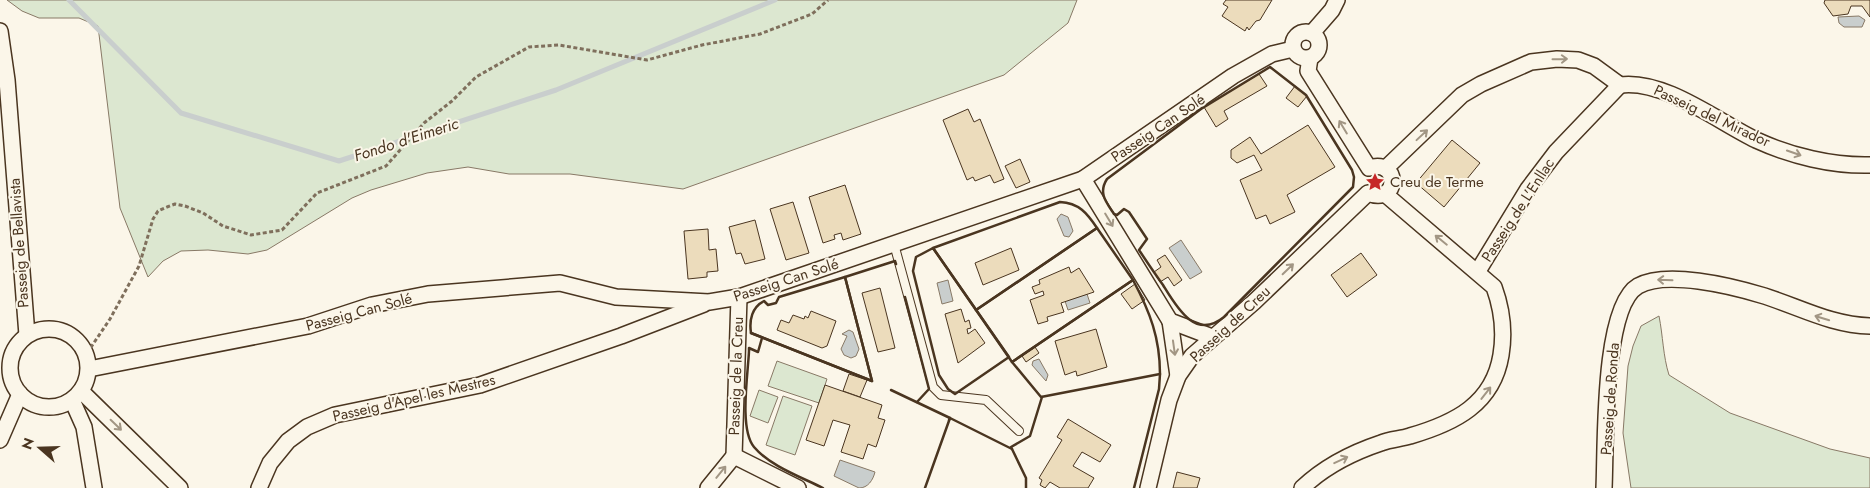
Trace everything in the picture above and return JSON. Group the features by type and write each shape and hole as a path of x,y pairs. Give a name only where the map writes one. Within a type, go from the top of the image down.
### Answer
{"street":[{"path":"1312,33 1332,10 1337,0"},
{"name":"Passeig de Bellavista","path":"0,31 7,80 27,335"},
{"path":"1303,32 1312,33 1317,39 1319,48 1315,55 1310,58 1298,56 1293,49 1293,40 1303,32"},
{"name":"Passeig Can Solé","path":"89,369 308,326 372,305 428,294 560,283 616,297 709,302 739,297 1084,179 1233,76 1272,54 1293,49"},
{"path":"1302,488 1315,476 1340,461 1382,442 1411,436 1462,414 1486,394 1491,387 1499,368 1502,346 1500,304 1494,287 1478,271 1385,194 1392,186 1392,176 1386,168 1378,166 1369,168 1308,71 1310,58"},
{"path":"1386,168 1462,95 1481,84 1531,62 1557,59 1578,60 1594,66 1620,85"},
{"name":"Passeig del Mirador","path":"1620,85 1633,83 1658,90 1757,140 1809,158 1846,166 1870,165"},
{"name":"Passeig de L'Enllac","path":"1478,271 1528,189 1556,152 1620,85"},
{"path":"1084,179 1170,321 1178,376"},
{"name":"Passeig de Creu","path":"1148,488 1169,400 1178,376 1192,356 1254,302 1368,193 1376,196 1385,194"},
{"name":"Passeig de Ronda","path":"1604,488 1608,371 1616,322 1628,297 1638,286 1657,280 1723,285 1762,295 1824,319 1870,326"},
{"name":"Passeig de la Creu","path":"734,456 739,297"},
{"name":"Passeig d'Apel·les Mestres","path":"259,488 270,463 288,441 307,427 335,415 480,385 621,336 709,302"},
{"path":"1170,321 1212,337"},
{"path":"77,396 54,407 35,405 20,394 5,363 27,335 40,329 54,328 73,337 86,354 89,369 77,396 94,488"},
{"path":"0,440 20,394"},
{"path":"77,396 180,488"},
{"path":"708,488 734,456 798,488"}],"lane":[{"path":"894,244 933,387 941,395 986,400 1019,432"}],"path":[{"path":"86,354 110,319 139,266 153,219 158,211 167,206 175,204 185,206 203,213 223,226 251,235 282,230 317,193 386,166 424,123 452,101 476,77 529,47 559,45 647,60 702,45 760,34 812,14 828,0"}],"green space":[{"path":"7,0 1077,0 1068,23 1004,75 683,189 570,174 509,174 468,167 427,173 371,190 352,198 267,250 248,254 208,250 181,251 163,261 148,277 120,208 98,26 79,18 39,18 22,11"},
{"path":"1659,316 1665,361 1669,375 1730,413 1830,449 1870,458 1870,488 1631,488 1623,433 1628,366 1641,326"},
{"path":"777,361 827,379 819,403 768,386"},
{"path":"759,390 778,397 768,423 750,416"},
{"path":"783,396 812,406 795,455 766,445"}],"shaded area":[{"path":"1859,16 1865,20 1862,27 1844,27 1839,23 1838,17"},
{"path":"1061,214 1068,217 1073,231 1069,237 1064,236 1057,219"},
{"path":"1181,240 1202,272 1190,279 1169,248"},
{"path":"948,280 953,301 942,304 937,283"},
{"path":"1087,294 1090,303 1068,310 1065,301"},
{"path":"849,330 853,332 859,349 856,356 851,358 844,355 841,349 847,336 842,334"},
{"path":"1039,359 1048,375 1046,381 1032,365 1033,361"},
{"path":"840,460 875,472 871,481 865,487 859,488 834,476"}],"building":[{"path":"1226,0 1272,0 1260,20 1256,21 1249,30 1247,27 1245,31 1222,16 1228,7 1223,4"},
{"path":"1825,0 1870,0 1870,17 1862,6 1851,6 1848,14 1833,16 1824,3"},
{"path":"1259,74 1267,86 1224,111 1228,119 1216,127 1204,107"},
{"path":"1295,86 1307,96 1298,107 1286,98"},
{"path":"968,109 974,122 980,119 1004,179 994,183 990,175 975,181 973,177 967,180 943,120"},
{"path":"1308,125 1335,167 1287,195 1295,212 1270,224 1266,215 1256,219 1240,180 1262,170 1254,155 1237,163 1231,158 1231,150 1250,137 1261,154"},
{"path":"1452,140 1480,163 1444,207 1416,183"},
{"path":"1020,159 1030,182 1016,188 1005,166"},
{"path":"845,185 861,234 843,240 841,233 834,235 835,239 823,243 809,197"},
{"path":"793,202 809,253 786,260 770,209"},
{"path":"755,220 765,259 745,264 741,253 736,254 729,227"},
{"path":"708,229 709,250 716,249 718,271 707,272 707,277 688,279 684,231"},
{"path":"1011,248 1019,270 983,285 975,263"},
{"path":"1361,253 1377,275 1347,297 1331,275"},
{"path":"1165,255 1182,280 1174,286 1168,277 1160,282 1154,272 1161,267 1157,260"},
{"path":"1069,267 1071,273 1079,268 1094,292 1061,303 1064,312 1047,317 1048,321 1038,324 1030,300 1044,295 1043,291 1035,294 1032,287 1040,284 1039,280"},
{"path":"1135,284 1145,300 1132,309 1121,294"},
{"path":"880,288 895,348 878,352 862,293"},
{"path":"961,309 965,322 969,320 971,328 967,329 968,334 975,329 985,343 958,363 945,314"},
{"path":"811,311 836,321 827,346 822,348 777,330 781,320 789,323 793,315 804,319 805,316 808,318"},
{"path":"1096,329 1107,367 1077,376 1076,371 1065,375 1055,341"},
{"path":"1035,347 1039,353 1026,362 1022,356"},
{"path":"849,374 867,380 860,397 843,391"},
{"path":"825,385 882,405 878,418 885,420 876,447 868,444 863,459 841,452 850,425 833,420 824,446 806,440"},
{"path":"1068,419 1111,445 1100,462 1082,452 1073,466 1094,478 1088,488 1060,488 1050,482 1045,488 1040,485 1042,480 1039,478 1062,440 1057,437"},
{"path":"1177,472 1200,478 1197,488 1173,488"}],"waterway":[{"name":"Fondo d'Eimeric","path":"69,0 181,113 339,161 556,90 775,0"}],"wall":[{"path":"1270,67 1306,95 1352,170 1354,177 1353,187 1224,317 1214,323 1204,325 1195,323 1180,311 1139,250 1147,239 1129,212 1124,209 1117,215 1114,214 1108,205 1103,193 1104,184 1107,179 1201,109 1270,67"},
{"path":"1060,202 1072,204 1082,210 1097,228 976,310 933,248 1060,202"},
{"path":"1097,228 1133,280 1012,362 976,310 1097,228"},
{"path":"933,248 1009,357 955,394 948,389 939,375 913,271 916,257 933,248"},
{"path":"751,333 872,381 845,277 895,261 896,264"},
{"path":"845,277 872,381 751,333 750,323 752,314 764,301 768,305 776,303 779,297 845,277"},
{"path":"1133,280 1153,326 1160,361 1160,374 1041,397 1012,362 1133,280"},
{"path":"905,297 929,389 917,402"},
{"path":"762,338 758,352 749,348 746,387 746,415 749,439 754,447 768,460 786,471 823,488"},
{"path":"1134,488 1159,389 1160,374"},
{"path":"891,390 950,418 949,420"},
{"path":"1026,488 1026,478 1011,447 1030,436 1042,397"},
{"path":"925,488 950,418 1012,449"}],"place":[{"name":"Creu de Terme","path":"1375,182"}]}
